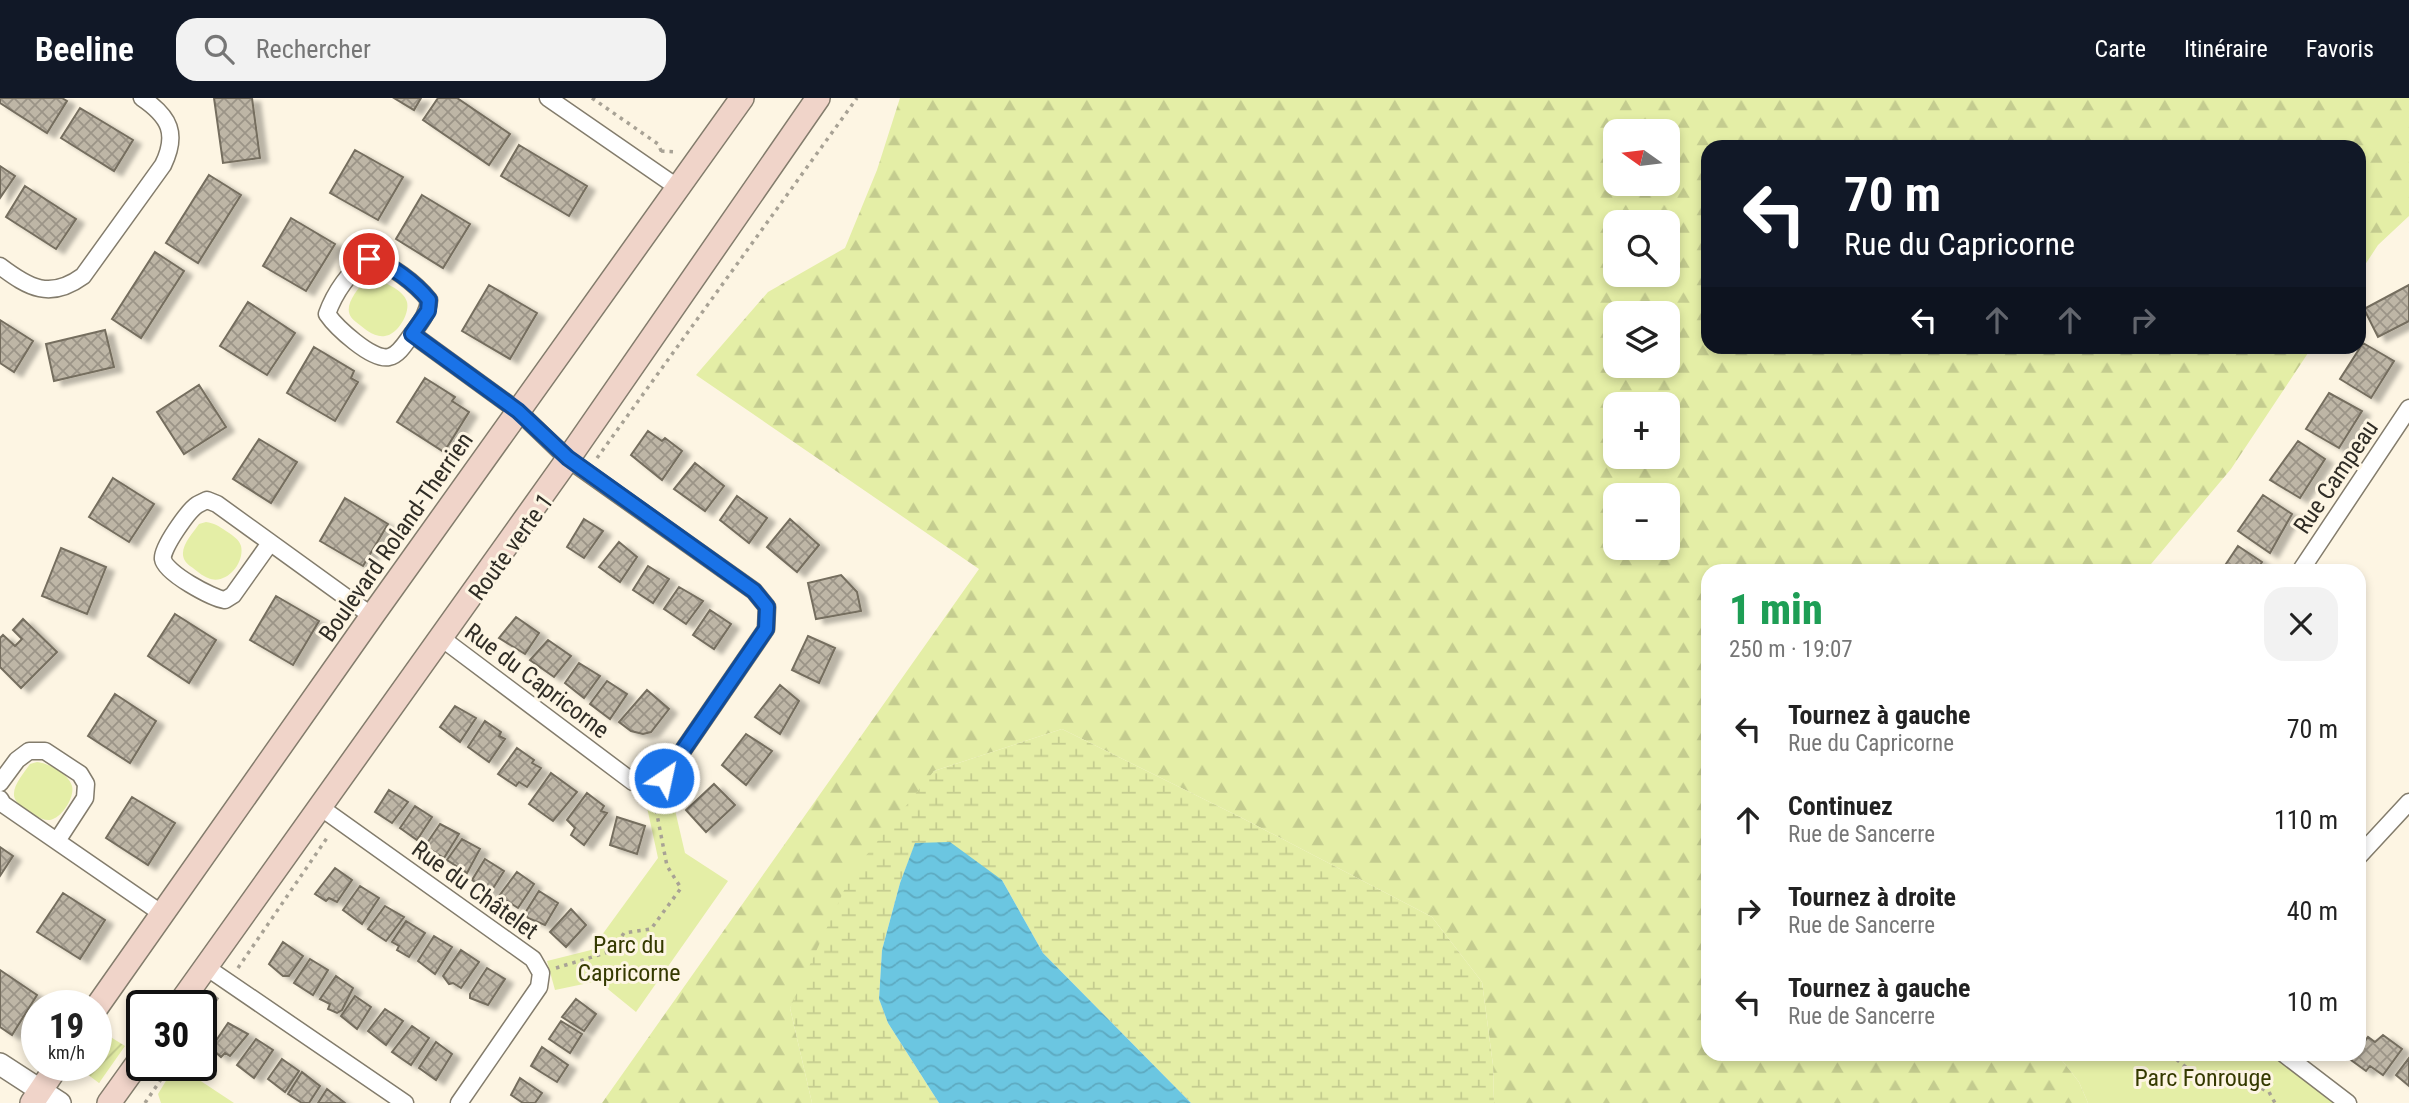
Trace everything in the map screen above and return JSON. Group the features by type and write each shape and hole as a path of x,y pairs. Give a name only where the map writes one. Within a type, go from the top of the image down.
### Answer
{"main road":[{"name":"Boulevard Roland-Therrien","path":"109,990 742,98"},
{"path":"189,990 568,458 818,98"},
{"path":"109,1103 126,1079"},
{"path":"36,1097 47,1081"}],"street":[{"path":"0,266 19,280 37,288 53,290 70,286 83,276 163,166 170,150 171,135 166,118 142,98"},
{"path":"548,98 677,187"},
{"path":"369,259 380,261 422,291 429,300 428,311 412,334 398,353 388,358 375,356 335,326 327,314 331,302 358,265 369,259"},
{"path":"412,334 518,411 568,458 754,591 767,607 766,629 664,778 651,784"},
{"name":"Rue Campeau","path":"2305,564 2409,408"},
{"path":"270,543 233,595 225,600 215,598 169,570 163,560 164,548 195,506 207,500 217,504 372,616"},
{"name":"Rue du Capricorne","path":"440,637 633,782 651,784"},
{"path":"0,783 17,760 29,751 45,751 80,774 86,784 85,798 57,841"},
{"path":"0,799 3,804 162,913"},
{"path":"2366,848 2409,802"},
{"name":"Rue du Châtelet","path":"320,807 533,959 541,973 539,987 459,1103"},
{"path":"206,967 405,1103"},
{"path":"2293,1061 2348,1103"},
{"path":"0,1064 36,1097 60,1103"}],"path":[{"path":"592,98 658,144 677,187"},
{"path":"587,472 857,98"},
{"path":"541,973 612,951 624,933 651,929 681,888 667,866 651,784"},
{"path":"217,998 339,820"},
{"path":"2178,1061 2193,1073 2228,1072 2269,1092 2275,1103"},
{"path":"145,1103 160,1081"},
{"path":"152,1093 153,1103"}],"green space":[{"path":"900,98 2409,98 2409,216 2378,245 2366,263 2366,140 1701,140 1701,354 2307,354 2231,469 2151,564 1701,564 1701,1061 2062,1061 2079,1082 2088,1103 1494,1103 1493,1065 1482,982 1432,917 1242,818 1062,729 934,771 790,1008 812,1103 602,1103 979,569 696,375 768,292 845,248 877,170"},
{"path":"371,279 392,286 402,293 407,302 405,318 390,335 377,336 369,332 351,317 349,312 354,295 365,280"},
{"path":"206,522 231,534 241,546 237,566 221,579 204,576 190,566 183,556 188,539 199,524"},
{"path":"1062,729 1242,818 1432,917 1482,982 1493,1065 1494,1103 1191,1103 1043,953 1002,880 915,844 900,883 882,950 879,999 888,1023 939,1103 812,1103 790,1008 852,873 934,771"},
{"path":"37,762 58,770 67,777 72,786 72,796 67,806 50,820 31,813 16,801 14,796 19,779 30,764"},
{"name":"Parc du Capricorne","path":"671,793 685,853 728,881 636,1012 598,981 555,990 547,961 591,950 658,858 645,798"},
{"path":"112,1038 125,1046 112,1064"},
{"name":"Parc Fonrouge","path":"2062,1061 2293,1061 2348,1103 2088,1103 2079,1082"},
{"path":"166,1081 201,1081 234,1103 161,1103 158,1094"}],"water":[{"path":"950,842 1002,880 1043,953 1191,1103 939,1103 888,1023 879,999 882,950 900,883 915,843"}],"building":[{"path":"0,98 62,98 67,101 47,133 0,103"},
{"path":"214,98 252,98 260,158 223,163"},
{"path":"394,98 421,98 414,110"},
{"path":"438,98 457,98 510,134 489,165 423,120"},
{"path":"80,108 133,140 114,171 61,138"},
{"path":"519,145 587,186 569,216 501,176"},
{"path":"355,150 403,177 378,220 330,193"},
{"path":"0,166 15,176 0,198"},
{"path":"209,175 241,195 198,263 166,243"},
{"path":"25,186 76,219 56,249 6,217"},
{"path":"422,195 470,224 443,268 396,239"},
{"path":"291,218 335,244 306,291 263,266"},
{"path":"155,252 184,271 141,338 112,319"},
{"path":"489,285 537,313 510,359 462,331"},
{"path":"2409,285 2409,321 2378,337 2366,308"},
{"path":"248,302 295,333 267,375 220,346"},
{"path":"0,320 33,341 14,372 0,363"},
{"path":"105,330 114,367 54,381 46,344"},
{"path":"2366,345 2394,361 2371,398 2340,379 2356,354 2366,354"},
{"path":"314,347 354,371 351,378 358,382 335,421 287,393"},
{"path":"425,378 455,397 452,401 469,412 444,452 397,422"},
{"path":"199,385 226,427 184,454 157,412"},
{"path":"2329,393 2362,411 2339,448 2306,429"},
{"path":"648,431 662,441 665,438 682,451 662,480 631,455"},
{"path":"259,439 297,462 271,503 233,479"},
{"path":"2298,441 2325,459 2300,498 2270,480"},
{"path":"695,463 724,486 705,511 674,489"},
{"path":"113,478 154,504 129,542 89,517"},
{"path":"2263,495 2292,514 2270,553 2238,531"},
{"path":"737,496 767,518 749,543 720,520"},
{"path":"345,498 388,524 363,566 320,541"},
{"path":"584,519 603,531 584,558 567,547"},
{"path":"790,519 819,545 797,572 767,547"},
{"path":"619,542 637,557 620,582 599,567"},
{"path":"2238,546 2262,562 2261,564 2226,564"},
{"path":"61,548 106,567 87,614 42,596"},
{"path":"648,566 669,579 653,603 633,590"},
{"path":"841,575 857,592 861,611 816,619 808,583"},
{"path":"679,587 703,601 686,624 664,609"},
{"path":"276,596 319,621 293,665 250,640"},
{"path":"710,610 731,624 714,649 693,635"},
{"path":"175,614 216,640 189,683 148,656"},
{"path":"516,617 539,633 525,654 499,638"},
{"path":"23,619 57,652 21,688 0,667 0,638 3,635 15,646 22,639 13,630"},
{"path":"808,636 835,648 819,683 792,670"},
{"path":"548,640 571,656 554,677 530,660"},
{"path":"579,663 600,676 584,698 565,683"},
{"path":"607,681 627,694 610,719 590,704"},
{"path":"780,685 799,701 780,734 755,717"},
{"path":"647,690 669,709 651,732 643,734 631,731 619,722"},
{"path":"115,694 156,721 130,763 88,736"},
{"path":"455,706 476,718 460,742 440,727"},
{"path":"485,721 501,732 499,736 505,739 489,762 468,747"},
{"path":"746,734 772,751 746,785 722,765"},
{"path":"517,748 541,768 527,787 519,782 516,786 498,774"},
{"path":"551,773 577,792 553,821 529,804"},
{"path":"714,784 735,805 706,832 686,810"},
{"path":"389,790 408,802 392,823 375,812"},
{"path":"587,793 604,806 601,811 607,813 584,845 571,835 575,828 567,820"},
{"path":"132,797 175,823 148,865 106,838"},
{"path":"415,806 432,817 417,840 400,828"},
{"path":"617,817 645,826 637,854 610,845"},
{"path":"440,824 459,834 444,858 425,846"},
{"path":"462,839 480,849 467,873 447,860"},
{"path":"0,847 13,856 0,876"},
{"path":"485,859 504,871 490,893 472,880"},
{"path":"335,868 352,880 337,902 329,898 326,901 315,894"},
{"path":"517,872 534,884 518,908 499,896"},
{"path":"360,886 379,898 362,924 343,910"},
{"path":"539,891 558,903 545,925 528,918 525,913"},
{"path":"63,893 105,920 80,959 37,932"},
{"path":"385,906 404,917 386,941 368,929"},
{"path":"571,909 586,925 566,947 550,932"},
{"path":"406,921 425,933 409,957 397,950 399,946 392,942"},
{"path":"434,936 452,947 435,974 418,961"},
{"path":"283,942 303,956 289,976 283,976 269,964"},
{"path":"461,950 479,962 461,988 453,983 449,984 443,976"},
{"path":"310,959 328,970 313,995 294,983"},
{"path":"487,968 505,979 488,1005 470,998"},
{"path":"0,970 30,990 21,990 21,1021 12,1035 0,1027"},
{"path":"336,976 353,988 342,1010 337,1013 328,1009 330,1004 320,999"},
{"path":"355,996 371,1007 357,1029 341,1016"},
{"path":"576,999 596,1014 584,1031 562,1017"},
{"path":"385,1009 403,1021 386,1045 368,1031"},
{"path":"561,1021 582,1034 570,1053 549,1039"},
{"path":"228,1023 248,1034 230,1056 225,1053 221,1057 217,1053 217,1039"},
{"path":"412,1026 429,1038 411,1065 392,1052"},
{"path":"2383,1035 2402,1049 2383,1075 2370,1066 2366,1071 2352,1061 2366,1061 2366,1040 2368,1037 2375,1042"},
{"path":"256,1039 273,1050 254,1078 237,1065"},
{"path":"436,1042 452,1054 436,1080 419,1068"},
{"path":"542,1047 568,1065 557,1082 531,1066"},
{"path":"2409,1058 2409,1086 2396,1075"},
{"path":"282,1059 299,1071 285,1092 268,1079"},
{"path":"302,1072 320,1086 309,1103 302,1103 288,1094"},
{"path":"520,1078 542,1093 535,1103 523,1103 511,1095"},
{"path":"327,1089 345,1103 318,1103"}],"route":[{"path":"369,259 380,261 422,291 429,300 428,311 412,334 518,411 568,458 754,591 767,607 766,629 664,778"}]}
